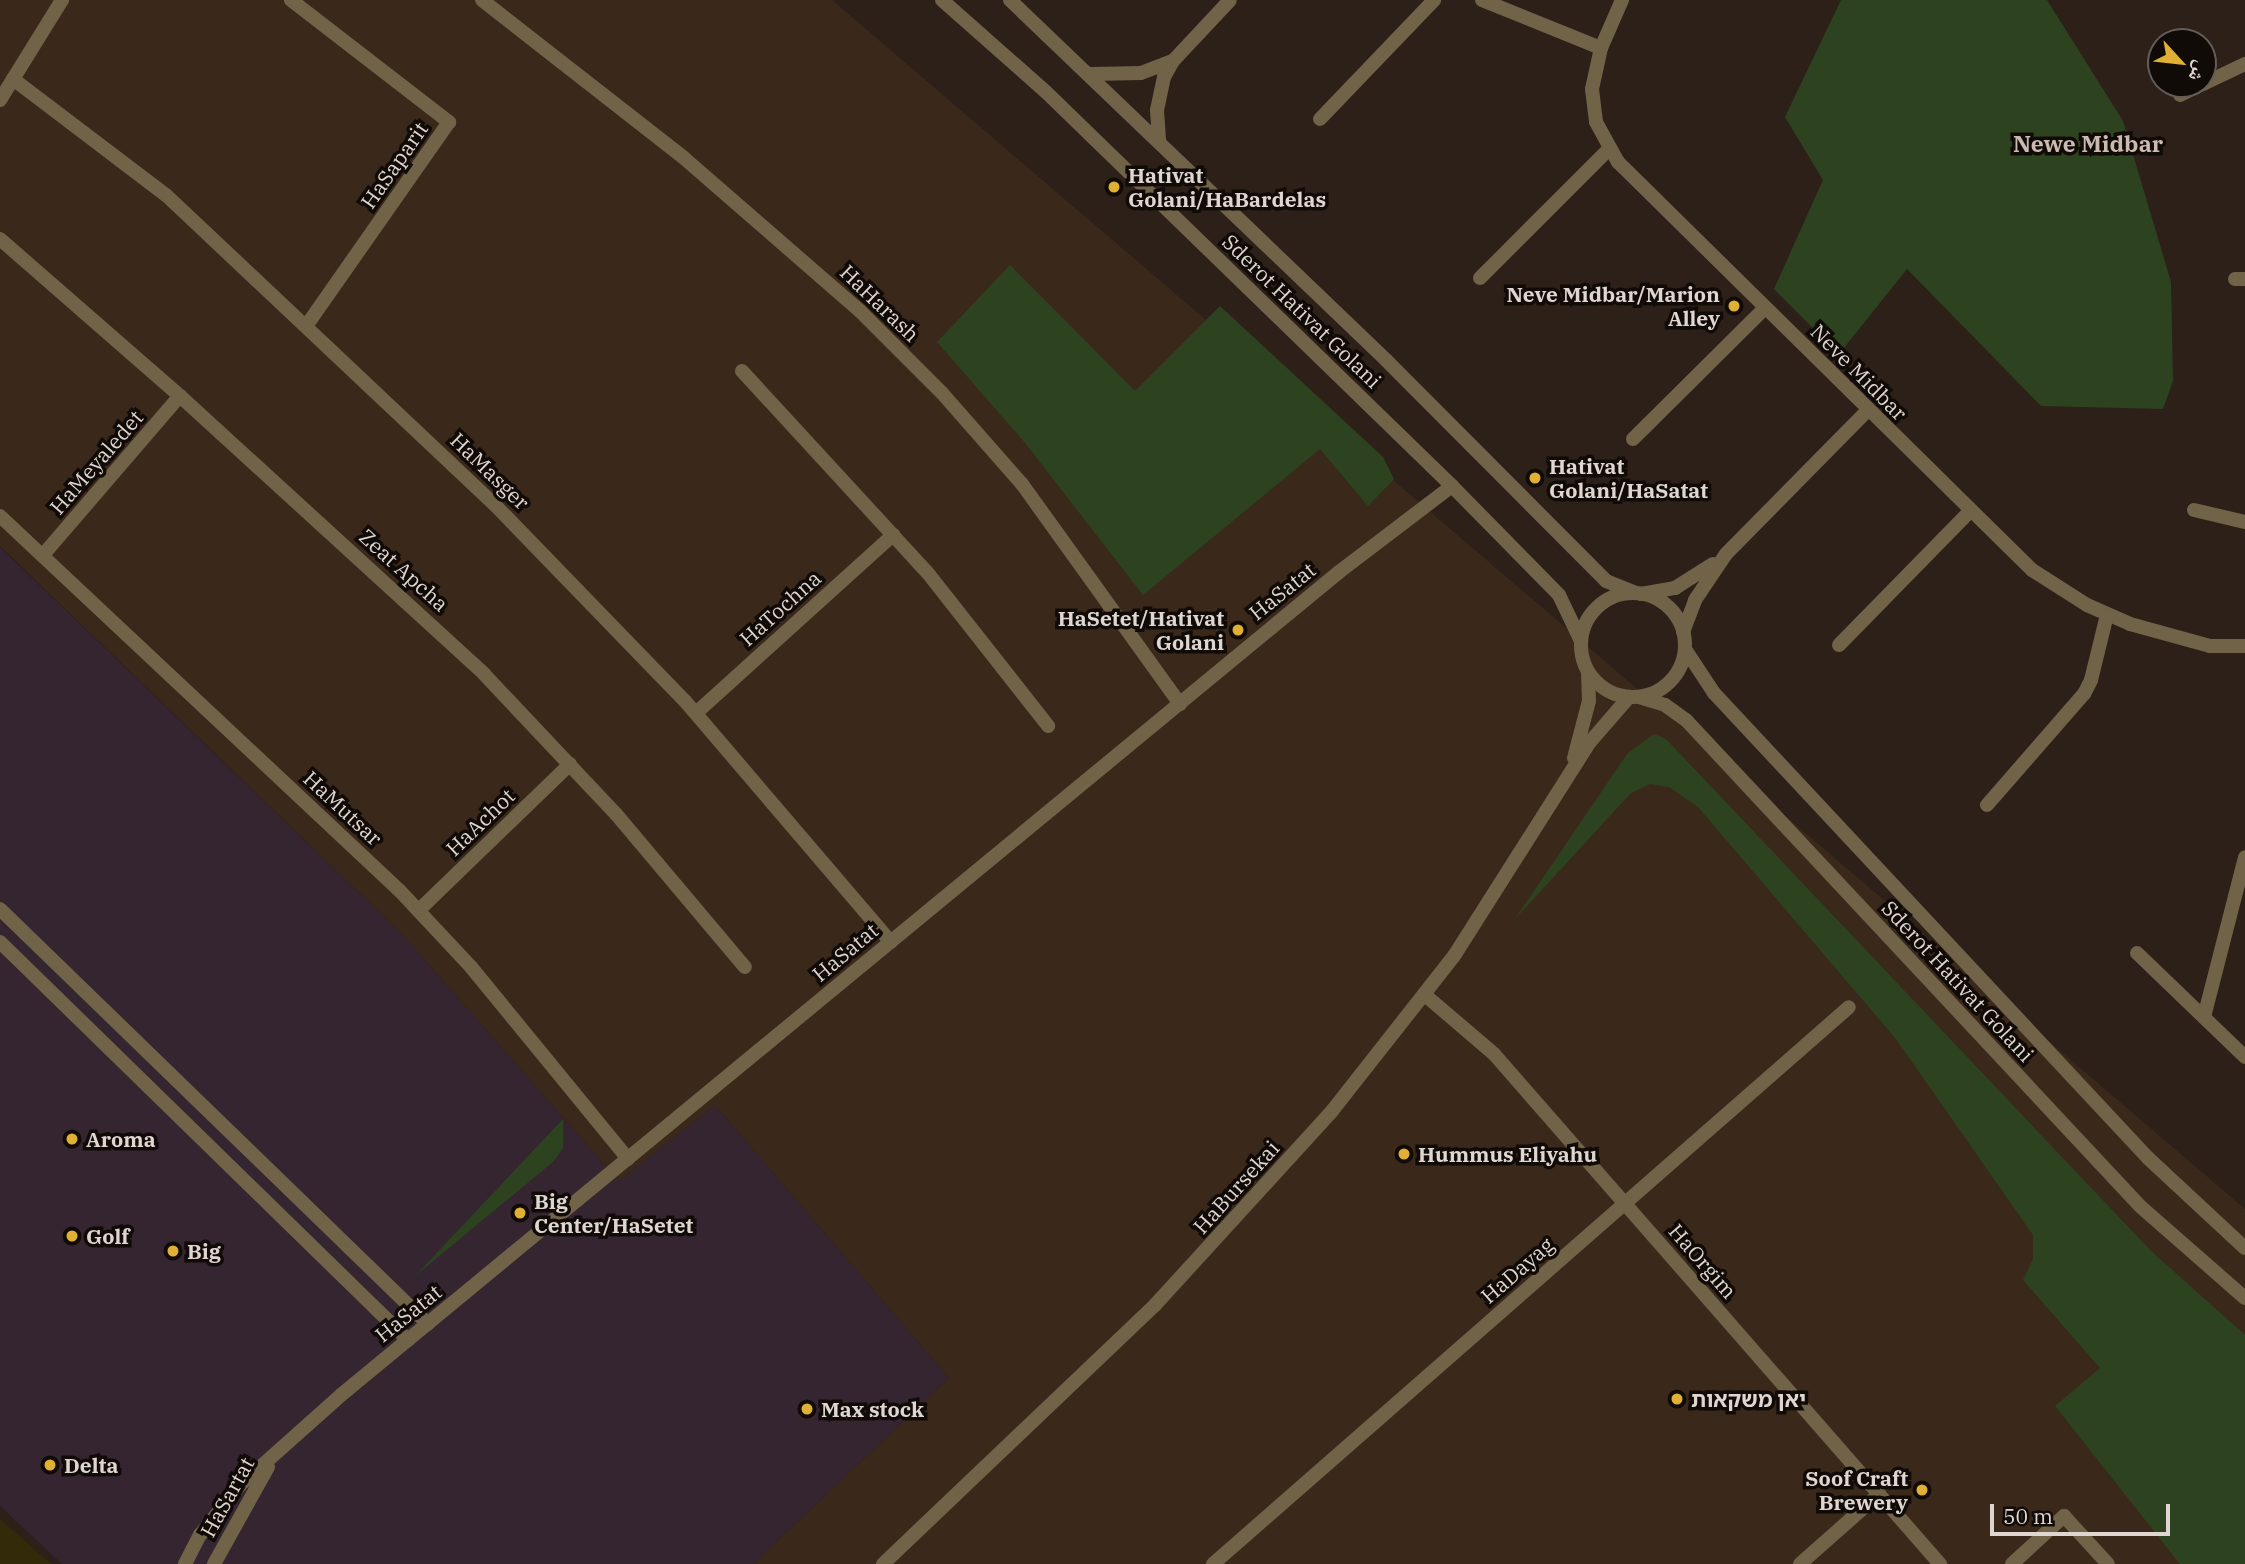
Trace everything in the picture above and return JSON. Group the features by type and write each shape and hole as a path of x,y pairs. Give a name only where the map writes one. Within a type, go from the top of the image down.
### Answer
{"street":[{"path":"0,100 62,0"},
{"name":"HaSaparit","path":"290,0 449,122 306,326"},
{"name":"HaHarash","path":"482,0 684,158 870,320 1021,484 1099,586 1180,704"},
{"name":"Sderot Hativat Golani","path":"942,0 1045,91 1452,486 1559,595 1581,642"},
{"name":"Sderot Hativat Golani","path":"1010,0 1159,139 1606,581 1638,594"},
{"path":"1159,139 1158,102 1173,61 1230,0"},
{"path":"1320,119 1434,0"},
{"path":"1482,0 1601,48"},
{"name":"Neve Midbar","path":"1622,0 1601,48 1593,107 1608,150 1970,512 2032,570 2108,615 2181,641 2210,646 2245,646"},
{"path":"1091,74 1141,73 1173,61"},
{"path":"2217,77 2245,64"},
{"name":"HaMasger","path":"13,79 143,175 505,514 695,713 891,942"},
{"path":"1480,278 1608,150"},
{"name":"Zeat Apcha","path":"0,239 180,396 436,628 570,764 745,967"},
{"path":"1633,439 1765,308"},
{"path":"741,371 894,536 1048,726"},
{"name":"HaMeyaledet","path":"43,555 180,396"},
{"path":"1683,632 1695,600 1726,554 1868,410"},
{"name":"HaSatat","path":"272,1460 408,1340 1180,704 1452,486"},
{"path":"2194,510 2245,522"},
{"path":"1839,645 1970,512"},
{"name":"HaMutsar","path":"0,516 419,911 628,1159"},
{"name":"HaTochna","path":"695,713 894,536"},
{"path":"1638,594 1666,605 1683,632 1685,649 1680,669 1667,685 1634,697 1601,686 1588,671 1581,642 1587,622 1600,606 1638,594 1675,588 1726,554"},
{"path":"1987,805 2084,694 2108,615"},
{"name":"Sderot Hativat Golani","path":"1685,649 1714,693 2139,1149 2245,1248"},
{"name":"HaBursekai","path":"1560,788 1586,716 1591,686 1588,671"},
{"name":"Sderot Hativat Golani","path":"1634,697 1671,708 1686,720 2134,1200 2245,1298"},
{"name":"HaBursekai","path":"883,1564 1105,1355 1211,1247 1332,1111 1425,995 1510,873 1590,742 1634,697"},
{"name":"HaAchot","path":"419,911 570,764"},
{"path":"2204,1017 2245,857"},
{"path":"0,909 428,1324"},
{"path":"0,942 408,1340"},
{"path":"2137,953 2245,1056"},
{"name":"HaOrgim","path":"1425,995 1494,1054 1940,1564"},
{"name":"HaDayag","path":"1213,1564 1849,1007"},
{"name":"HaSartat","path":"185,1564 200,1535 240,1485 272,1460"},
{"name":"HaSartat","path":"214,1564 272,1460"},
{"path":"1800,1564 1879,1494"},
{"path":"2012,1564 2064,1516 2108,1564"}],"shaded area":[{"path":"0,0 832,0 2245,1209 2245,1507 2210,1564 753,1564 949,1378 715,1105 619,1181 402,934 0,546"},
{"path":"0,547 402,934 619,1181 715,1105 949,1378 753,1564 62,1564 0,1506"}],"green space":[{"path":"1841,0 2047,0 2123,121 2171,282 2173,381 2163,409 2041,406 1907,269 1839,354 1774,289 1823,180 1785,117"},
{"path":"1010,265 1135,391 1220,306 1383,457 1394,479 1368,506 1320,449 1143,595 1026,444 937,342"},
{"path":"1654,734 1666,739 2151,1251 2245,1335 2245,1564 2180,1564 2055,1406 2100,1368 2023,1280 2033,1259 2033,1235 1896,1039 1698,807 1669,787 1650,784 1631,793 1515,919 1627,754"},
{"path":"563,1119 563,1148 553,1162 415,1276"}],"sand":[{"path":"0,1519 51,1564 0,1564"}],"place":[{"name":"Hativat Golani/HaBardelas","path":"1114,187"},
{"name":"Neve Midbar/Marion Alley","path":"1734,306"},
{"name":"Hativat Golani/HaSatat","path":"1535,478"},
{"name":"HaSetet/Hativat Golani","path":"1238,630"},
{"name":"Aroma","path":"72,1139"},
{"name":"Hummus Eliyahu","path":"1404,1154"},
{"name":"Big Center/HaSetet","path":"520,1213"},
{"name":"Golf","path":"72,1236"},
{"name":"Big","path":"173,1251"},
{"name":"יאן משקאות","path":"1677,1399"},
{"name":"Max stock","path":"807,1409"},
{"name":"Delta","path":"50,1465"},
{"name":"Soof Craft Brewery","path":"1922,1490"}],"district":[{"name":"Newe Midbar","path":"2088,143"}]}
